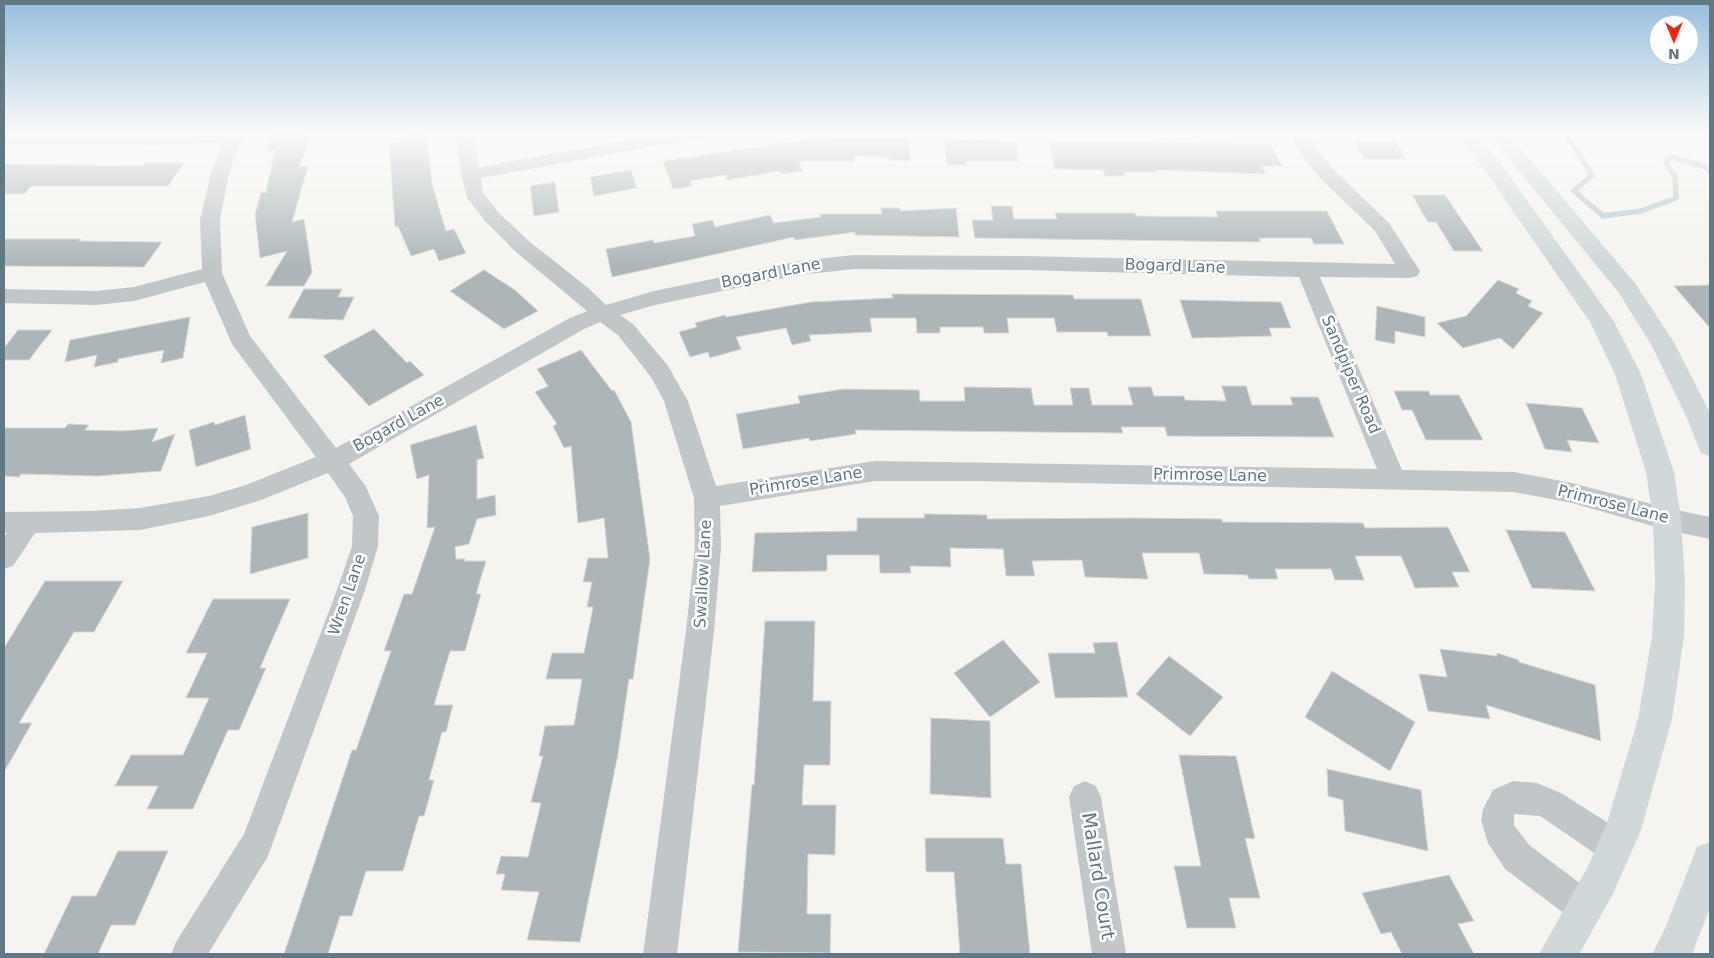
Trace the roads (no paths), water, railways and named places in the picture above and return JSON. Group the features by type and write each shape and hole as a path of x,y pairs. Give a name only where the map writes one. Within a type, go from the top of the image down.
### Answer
{"main road":[{"path":"1500,177 1601,320 1628,374 1660,472 1667,519 1670,583 1668,636 1659,701 1642,770 1623,830 1585,908 1558,954"},
{"path":"1534,177 1627,288 1663,344 1700,418 1710,446"},
{"path":"1671,954 1681,936 1710,860"}],"street":[{"name":"Wren Lane","path":"188,954 216,912 256,844 351,590 365,546 366,516 356,492 335,460 240,339 212,273 210,220 219,177"},
{"name":"Swallow Lane","path":"471,177 474,194 492,217 522,247 580,292 602,313 626,330 660,372 676,401 707,498 708,547 700,631 660,954"},
{"name":"Bogard Lane","path":"16,522 91,522 140,519 209,506 252,493 335,460 576,324 602,313 654,298 827,263 1022,263 1410,271 1396,245 1382,227 1330,177"},
{"name":"Sandpiper Road","path":"1307,270 1394,480"},
{"path":"4,296 96,298 134,294 212,273"},
{"name":"Primrose Lane","path":"707,498 875,471 980,471 1514,482 1572,493 1667,519 1710,528"},
{"path":"4,558 16,522"},
{"name":"Mallard Court","path":"1085,797 1109,954"},
{"path":"1585,908 1517,857 1499,832 1497,820 1499,809 1504,802 1513,797 1537,798 1550,804 1615,847"}],"waterway":[{"path":"1590,177 1574,191 1603,216 1641,211 1676,198 1675,177"}]}
